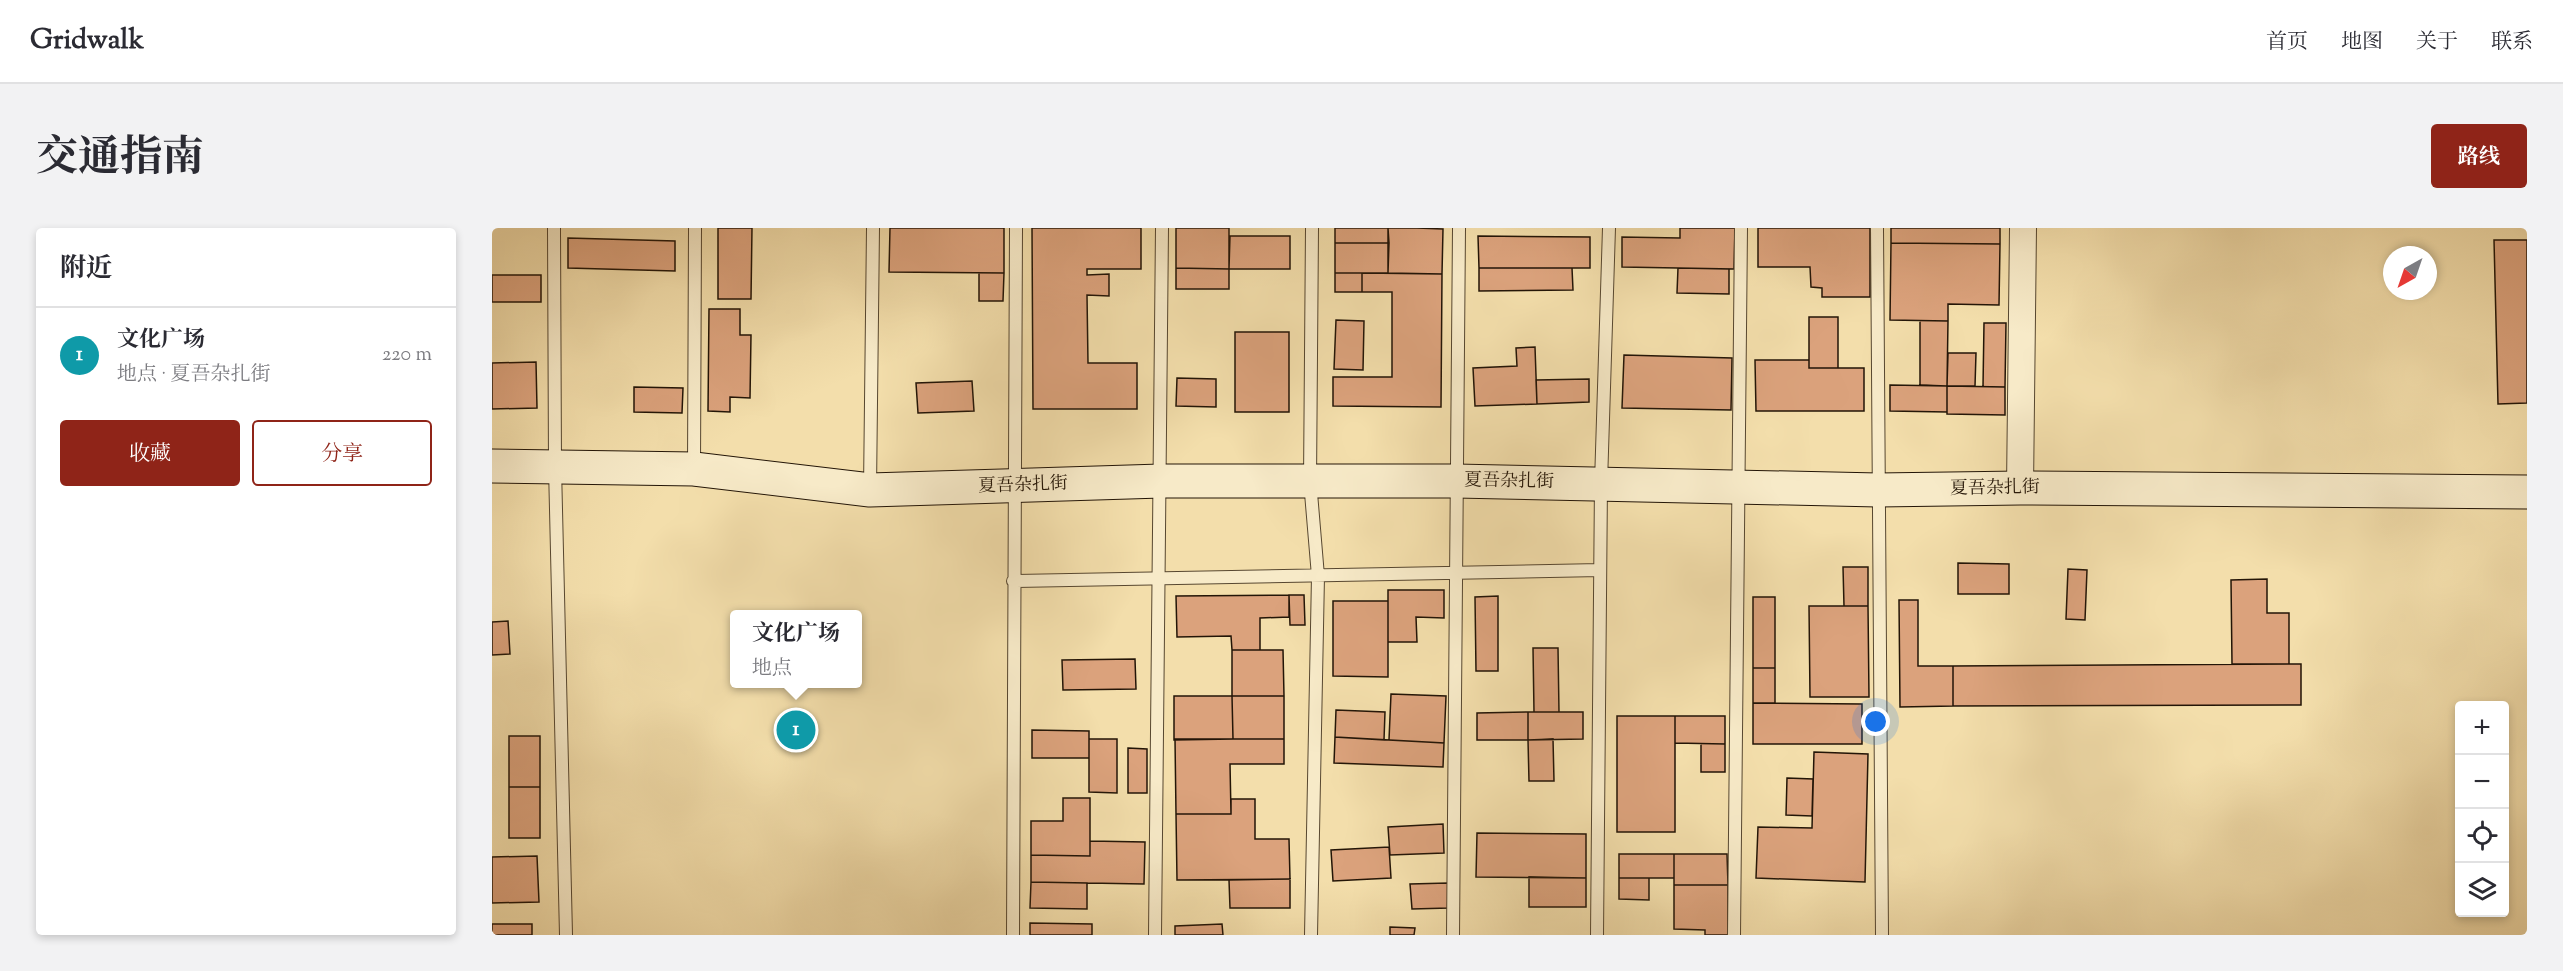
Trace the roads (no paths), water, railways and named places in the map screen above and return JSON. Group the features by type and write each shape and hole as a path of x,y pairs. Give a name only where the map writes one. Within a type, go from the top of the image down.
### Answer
{"main road":[{"name":"夏吾杂扎街","path":"492,466 694,469 870,490 1015,487 1161,480 1456,480 1878,490 2020,488 2527,492"}],"street":[{"path":"2020,488 2023,228"}],"lane":[{"path":"554,228 555,467 566,935"},
{"path":"694,469 695,228"},
{"path":"870,490 873,228"},
{"path":"1013,935 1016,228"},
{"path":"1155,935 1162,228"},
{"path":"1311,935 1318,576 1310,481 1312,228"},
{"path":"1453,935 1459,228"},
{"path":"1597,935 1601,483 1609,228"},
{"path":"1734,935 1741,228"},
{"path":"1877,228 1882,935"},
{"path":"1013,581 1600,570"}],"place":[{"name":"文化广场","path":"796,730"}]}
